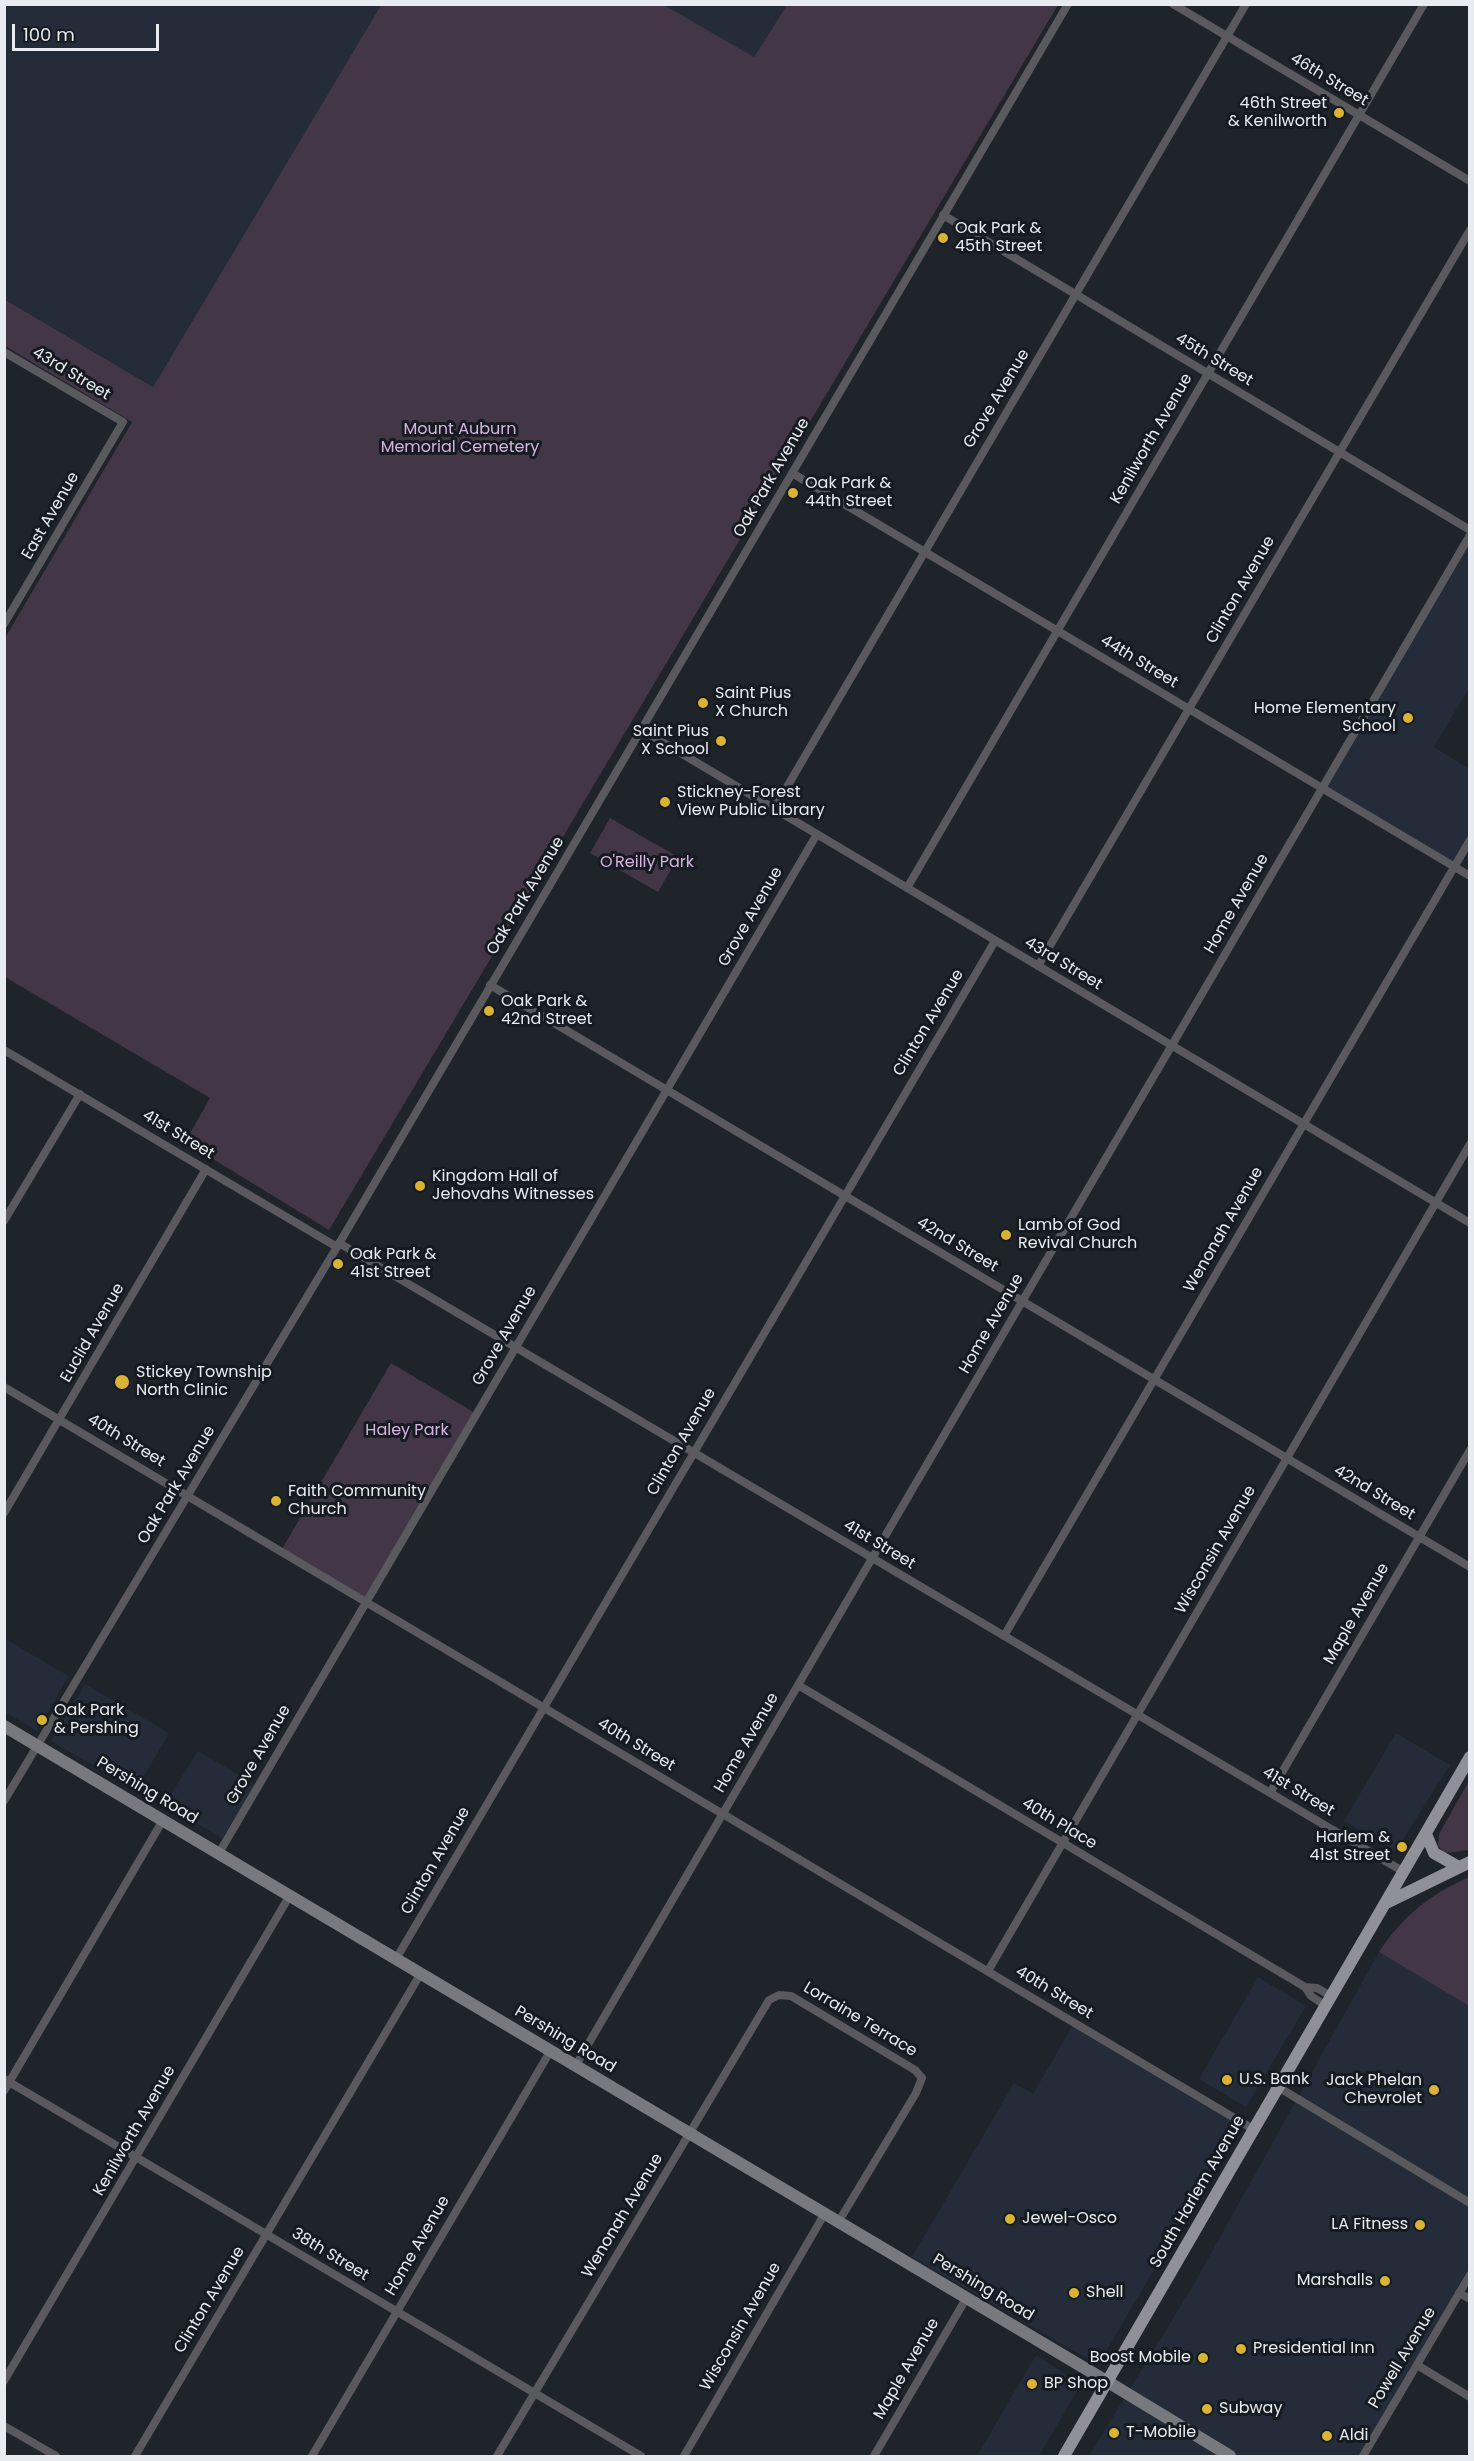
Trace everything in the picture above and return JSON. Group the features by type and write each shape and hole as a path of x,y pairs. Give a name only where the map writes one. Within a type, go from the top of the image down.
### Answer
{"main road":[{"name":"Pershing Road","path":"4,1726 967,2297 1230,2457"},
{"name":"South Harlem Avenue","path":"1064,2457 1470,1758"},
{"path":"1426,1833 1434,1853 1457,1866"},
{"path":"1387,1902 1457,1866 1470,1862"}],"street":[{"name":"Oak Park Avenue","path":"4,1801 338,1245 1068,4"},
{"name":"46th Street","path":"1173,4 1470,182"},
{"name":"Grove Avenue","path":"774,809 1246,4"},
{"name":"Kenilworth Avenue","path":"907,888 1424,4"},
{"name":"45th Street","path":"943,215 1470,530"},
{"name":"Clinton Avenue","path":"1038,966 1470,230"},
{"name":"43rd Street","path":"4,352 123,422"},
{"name":"East Avenue","path":"4,624 123,422"},
{"name":"44th Street","path":"792,473 1470,876"},
{"name":"Home Avenue","path":"576,2065 1470,535"},
{"name":"43rd Street","path":"642,730 1470,1223"},
{"name":"Grove Avenue","path":"219,1853 817,834"},
{"name":"Wenonah Avenue","path":"1004,1636 1470,840"},
{"name":"Clinton Avenue","path":"396,1959 995,940"},
{"name":"42nd Street","path":"490,985 1470,1567"},
{"name":"41st Street","path":"4,1050 516,1347 1404,1872"},
{"path":"4,1221 80,1094"},
{"name":"Wisconsin Avenue","path":"988,1971 1470,1144"},
{"name":"Euclid Avenue","path":"4,1512 206,1169"},
{"name":"40th Street","path":"4,1387 1253,2129"},
{"name":"Maple Avenue","path":"1270,1793 1470,1450"},
{"name":"40th Place","path":"798,1685 1305,1987 1317,1988 1328,2001"},
{"path":"4,2091 7,2080 164,1820"},
{"name":"Kenilworth Avenue","path":"4,2381 138,2157 290,1895"},
{"name":"Clinton Avenue","path":"135,2457 421,1973"},
{"name":"Wenonah Avenue","path":"497,2457 769,2000 779,1995"},
{"name":"Lorraine Terrace","path":"779,1995 791,1996 915,2070 922,2078 916,2093 839,2221"},
{"name":"Home Avenue","path":"312,2457 551,2050"},
{"name":"38th Street","path":"7,2080 641,2457"},
{"path":"1278,2087 1470,2203"},
{"name":"Wisconsin Avenue","path":"684,2457 825,2213"},
{"name":"Powell Avenue","path":"1363,2457 1470,2275"},
{"path":"1459,2293 1470,2299"},
{"name":"Maple Avenue","path":"874,2457 967,2297"},
{"path":"1417,2365 1470,2397"},
{"path":"4,2426 56,2457"}],"shaded area":[{"path":"5,5 381,5 153,387 5,299"},
{"path":"664,5 787,5 754,58"},
{"name":"Home Elementary School","path":"1469,539 1469,688 1434,747 1469,769 1469,838 1454,864 1323,786"},
{"path":"5,1639 69,1676 37,1731 5,1712"},
{"path":"85,1684 169,1733 136,1790 51,1741"},
{"path":"1396,1733 1450,1765 1395,1852 1344,1821"},
{"path":"198,1751 256,1785 222,1838 164,1805"},
{"path":"1379,1952 1469,2006 1469,2275 1363,2456 1089,2456 1191,2289"},
{"path":"1258,1977 1306,2006 1246,2107 1199,2079"},
{"path":"1073,2025 1240,2123 1098,2365 912,2257 1014,2083 1033,2094"},
{"path":"1036,2355 1081,2384 1039,2456 977,2456"}],"green space":[{"name":"Mount Auburn Memorial Cemetery","path":"381,5 664,5 754,57 787,5 1058,5 329,1230 185,1142 210,1098 5,977 5,638 132,422 5,346 4,299 153,387"},
{"name":"O'Reilly Park","path":"610,818 678,857 658,892 590,853"},
{"name":"Haley Park","path":"391,1363 475,1413 365,1597 282,1549"},
{"path":"1469,1781 1469,1850 1445,1853 1438,1846 1439,1834"},
{"path":"1470,1877 1469,2006 1379,1952 1407,1917 1429,1899"}],"place":[{"name":"46th Street & Kenilworth","path":"1339,113"},
{"name":"Oak Park & 45th Street","path":"943,238"},
{"name":"Oak Park & 44th Street","path":"793,493"},
{"name":"Saint Pius X Church","path":"703,703"},
{"name":"Home Elementary School","path":"1408,718"},
{"name":"Saint Pius X School","path":"721,741"},
{"name":"Stickney-Forest View Public Library","path":"665,802"},
{"name":"Oak Park & 42nd Street","path":"489,1011"},
{"name":"Kingdom Hall of Jehovahs Witnesses","path":"420,1186"},
{"name":"Lamb of God Revival Church","path":"1006,1235"},
{"name":"Oak Park & 41st Street","path":"338,1264"},
{"name":"Stickey Township North Clinic","path":"122,1382"},
{"name":"Faith Community Church","path":"276,1501"},
{"name":"Oak Park & Pershing","path":"42,1720"},
{"name":"Harlem & 41st Street","path":"1402,1847"},
{"name":"U.S. Bank","path":"1227,2080"},
{"name":"Jack Phelan Chevrolet","path":"1434,2090"},
{"name":"Jewel-Osco","path":"1010,2219"},
{"name":"LA Fitness","path":"1420,2225"},
{"name":"Marshalls","path":"1385,2281"},
{"name":"Shell","path":"1074,2293"},
{"name":"Presidential Inn","path":"1241,2349"},
{"name":"Boost Mobile","path":"1203,2358"},
{"name":"BP Shop","path":"1032,2384"},
{"name":"Subway","path":"1207,2409"},
{"name":"T-Mobile","path":"1114,2433"},
{"name":"Aldi","path":"1327,2436"}]}
